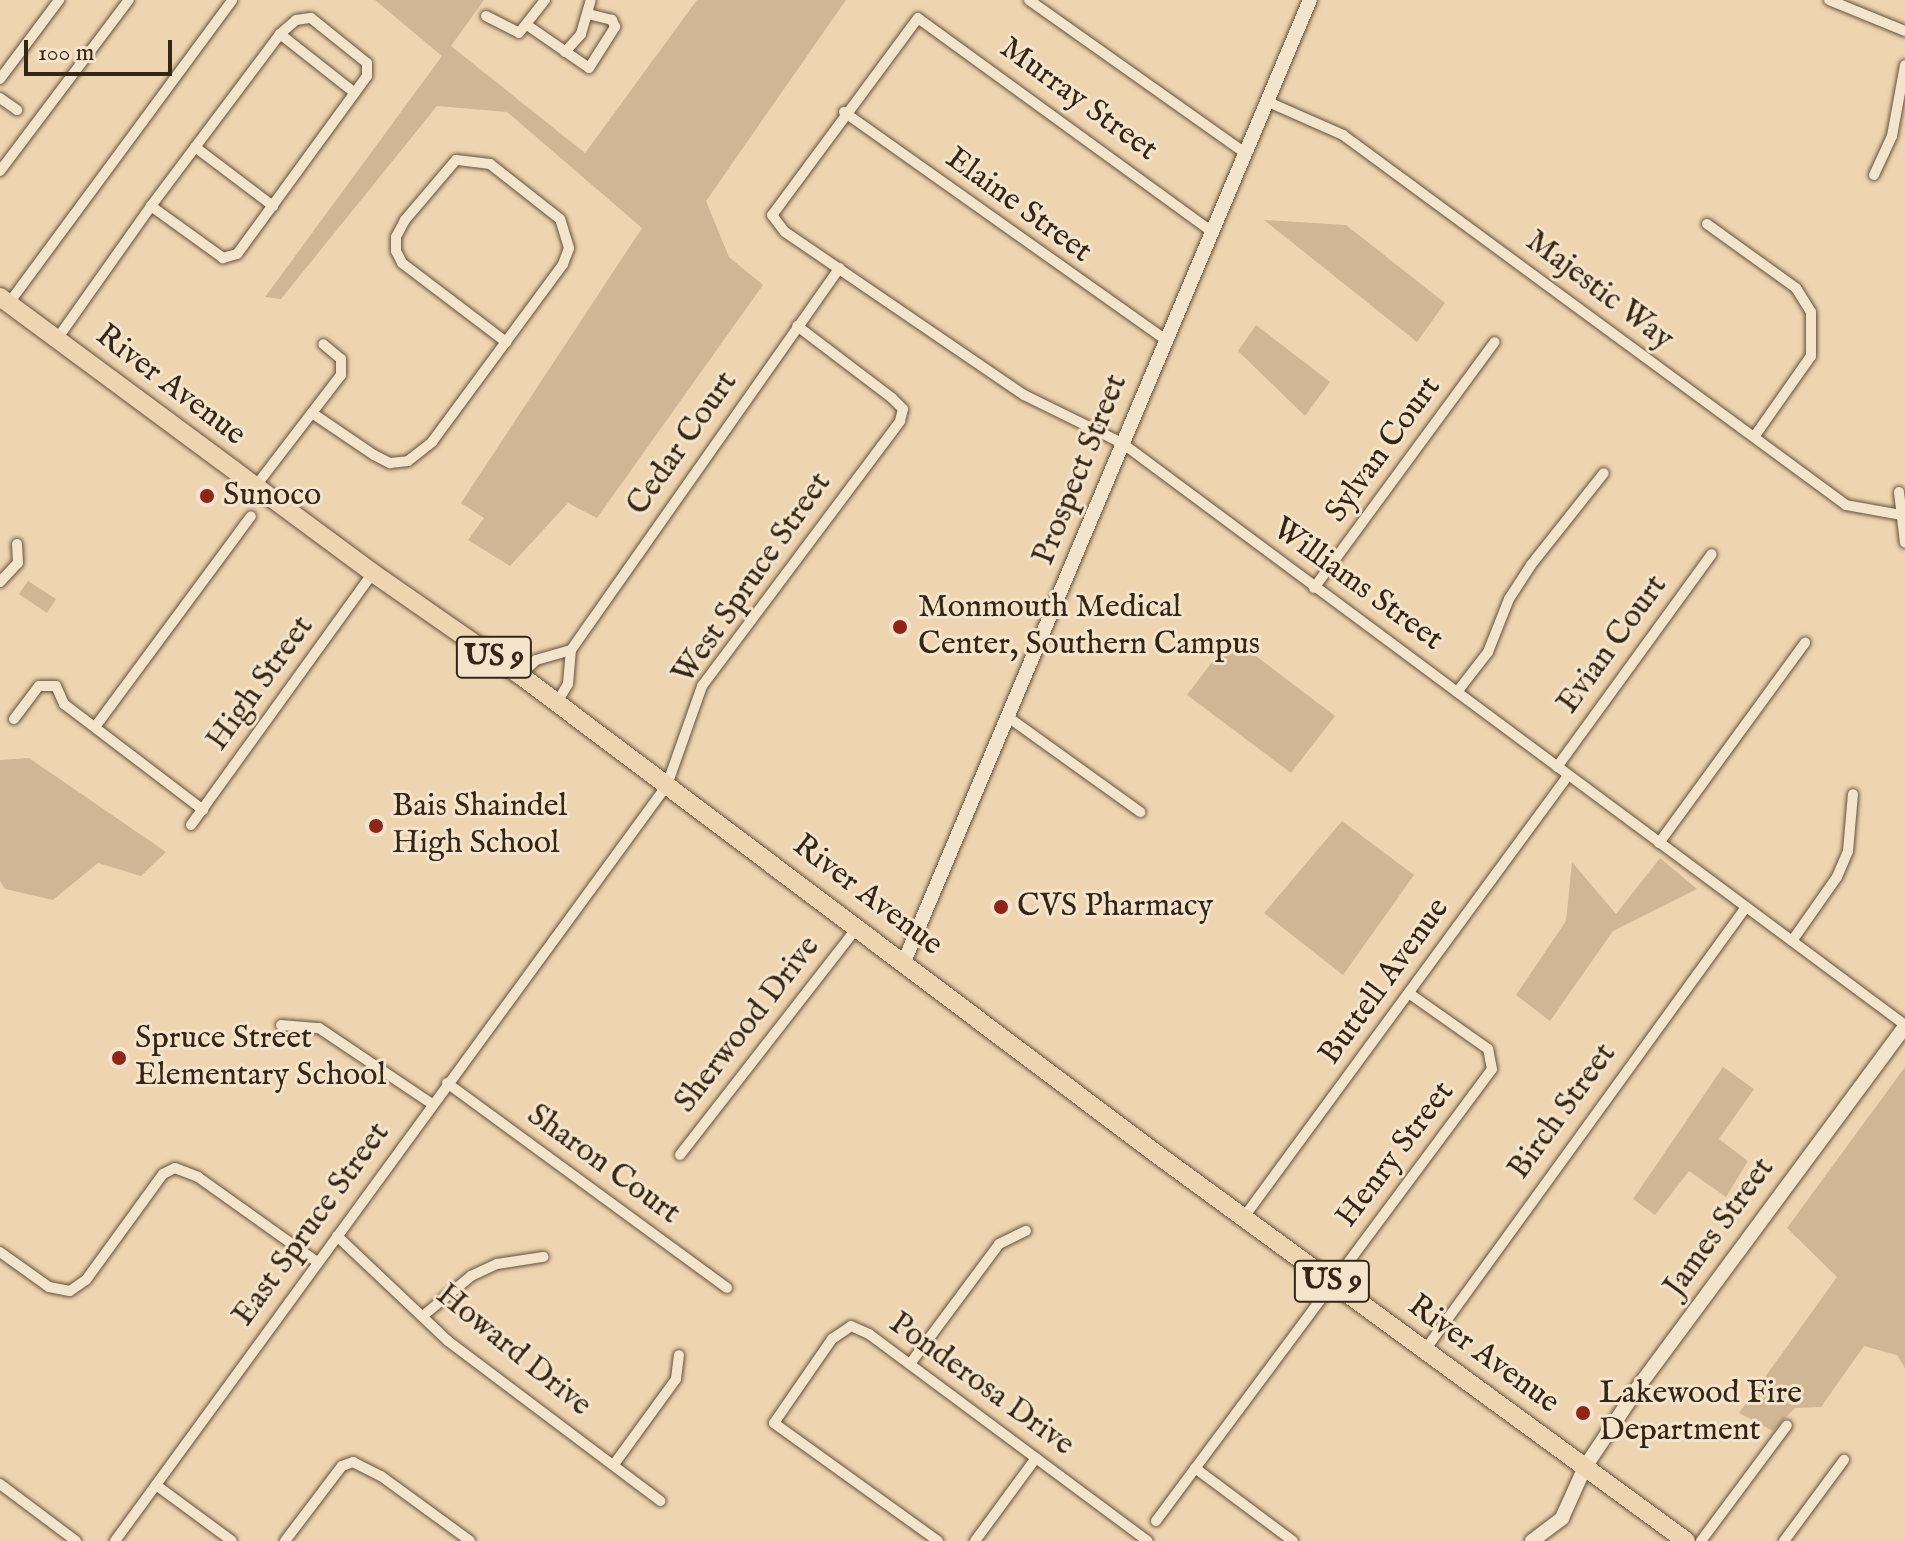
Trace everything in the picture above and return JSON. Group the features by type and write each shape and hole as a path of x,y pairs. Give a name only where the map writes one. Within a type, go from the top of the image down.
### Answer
{"highway":[{"name":"River Avenue","path":"4,300 373,573 520,675 1244,1217 1686,1541"}],"street":[{"path":"0,79 59,0"},
{"path":"0,171 129,0"},
{"name":"River Avenue","path":"4,300 232,0"},
{"path":"486,16 515,34 527,25 545,0"},
{"path":"565,52 581,34 591,0"},
{"path":"1029,0 1244,152"},
{"name":"Prospect Street","path":"904,962 1310,0"},
{"path":"1829,0 1905,31"},
{"path":"527,25 589,68 615,27 612,20 588,14"},
{"path":"57,339 151,206 280,34 296,20 311,18 367,63 367,76 237,254 223,258 151,206"},
{"name":"Murray Street","path":"844,112 913,22 925,21 1211,231"},
{"path":"280,34 355,93"},
{"path":"1874,175 1892,136 1905,65"},
{"path":"0,98 17,110"},
{"name":"Majestic Way","path":"1266,101 1343,135 1846,505 1901,515"},
{"name":"Williams Street","path":"844,112 775,207 773,222 1024,395 1122,443 1905,1026"},
{"name":"Elaine Street","path":"844,112 1165,339"},
{"path":"195,147 273,206"},
{"path":"312,413 374,455 390,463 408,461 432,442 506,342 563,264 568,232 560,219 490,164 456,160 405,220 396,237 396,251 402,263 506,342"},
{"path":"1707,224 1796,288 1811,312 1811,356 1754,437"},
{"name":"Cedar Court","path":"556,704 568,684 571,650 839,268"},
{"name":"West Spruce Street","path":"667,785 702,686 903,415 892,398 797,326"},
{"name":"Sylvan Court","path":"1314,588 1495,342"},
{"path":"255,487 341,375 341,359 323,344"},
{"path":"1457,692 1488,652 1509,599 1531,565 1604,473"},
{"path":"1899,492 1905,543"},
{"path":"95,727 251,516"},
{"path":"0,582 18,563 17,544"},
{"name":"Evian Court","path":"1557,767 1712,554"},
{"name":"High Street","path":"191,825 373,573"},
{"path":"1659,843 1805,643"},
{"path":"520,675 536,660 571,650"},
{"path":"14,719 39,686 56,686 64,704 203,810"},
{"path":"1008,717 1140,812"},
{"name":"Buttell Avenue","path":"1244,1217 1567,777"},
{"name":"East Spruce Street","path":"115,1541 667,785"},
{"path":"1792,941 1837,877 1848,851 1853,794"},
{"name":"Birch Street","path":"1425,1350 1746,907"},
{"name":"Sherwood Drive","path":"680,1155 858,926"},
{"name":"Henry Street","path":"1156,1521 1492,1069 1488,1049 1410,994"},
{"path":"281,1025 319,1028 432,1104"},
{"name":"James Street","path":"1532,1541 1562,1518 1585,1467 1905,1026"},
{"name":"Sharon Court","path":"447,1083 727,1288"},
{"path":"1,1255 49,1287 70,1291 86,1280 163,1174 175,1168 198,1177 317,1262"},
{"path":"910,1364 999,1244 1026,1231"},
{"name":"Howard Drive","path":"337,1236 484,1370 615,1463 660,1501"},
{"path":"424,1315 471,1276 497,1264 543,1257"},
{"name":"Ponderosa Drive","path":"938,1541 774,1423 842,1330 858,1328 1148,1541"},
{"path":"615,1463 676,1379 679,1355"},
{"path":"1701,1541 1787,1425"},
{"path":"975,1541 1036,1458"},
{"path":"1784,1541 1844,1460"},
{"path":"285,1541 342,1466 353,1462 381,1476 470,1541"},
{"path":"1195,1468 1293,1541"},
{"path":"0,1484 76,1541"},
{"path":"156,1485 232,1541"}],"shaded area":[{"path":"375,0 484,0 451,46 585,153 697,0 846,0 706,201 729,257 763,285 597,518 568,503 510,566 468,540 484,518 461,503 642,228 507,112 437,106 281,299 265,297 442,56"},
{"path":"1264,220 1346,225 1445,303 1417,342"},
{"path":"1256,325 1330,382 1305,416 1238,351"},
{"path":"28,581 56,599 47,613 19,594"},
{"path":"1231,637 1335,716 1291,773 1187,695"},
{"path":"29,758 166,852 141,876 98,863 53,900 5,889 0,881 0,760"},
{"path":"1342,821 1414,875 1343,975 1264,913"},
{"path":"1660,858 1697,889 1613,931 1550,1021 1516,995 1566,921 1572,862 1616,914"},
{"path":"1723,1067 1754,1089 1719,1139 1748,1161 1726,1197 1689,1171 1655,1215 1633,1199"},
{"path":"1905,1067 1905,1368 1897,1355 1864,1346 1821,1407 1795,1408 1773,1431 1739,1413 1837,1277 1787,1228"}],"place":[{"name":"Sunoco","path":"207,496"},
{"name":"Monmouth Medical Center, Southern Campus","path":"900,627"},
{"name":"Bais Shaindel High School","path":"376,826"},
{"name":"CVS Pharmacy","path":"1001,907"},
{"name":"Spruce Street Elementary School","path":"119,1058"},
{"name":"Lakewood Fire Department","path":"1583,1413"}]}
